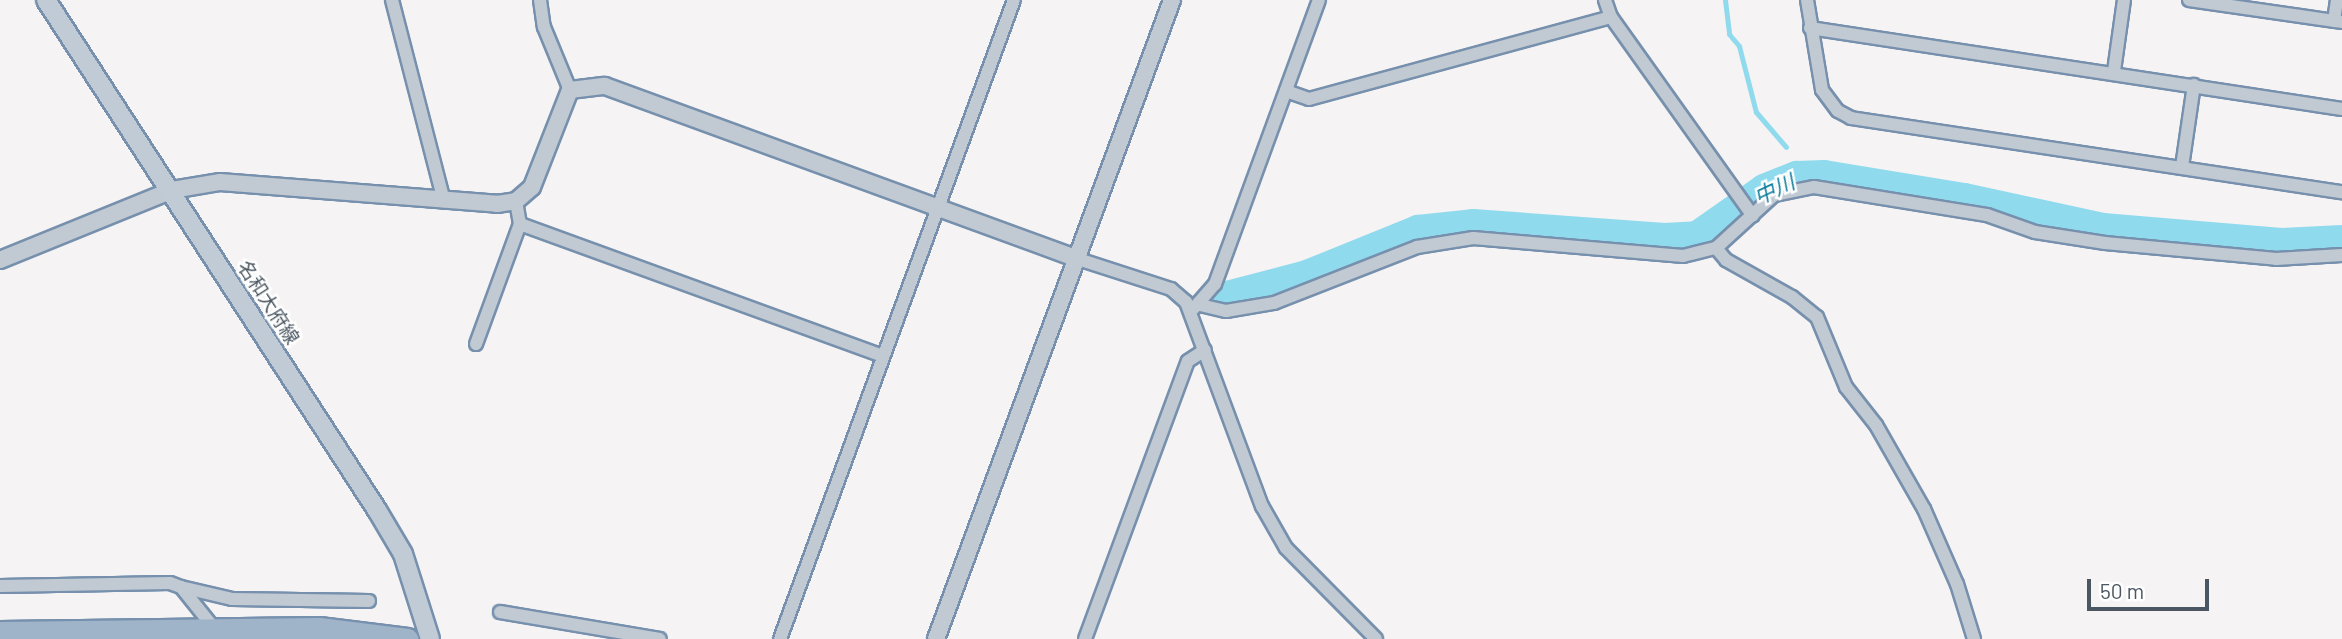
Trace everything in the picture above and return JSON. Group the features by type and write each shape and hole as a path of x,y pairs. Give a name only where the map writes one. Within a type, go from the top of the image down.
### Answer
{"highway":[{"path":"0,632 213,627 319,628 407,639"}],"main road":[{"name":"名和大府線","path":"46,0 172,190 402,554 430,639"}],"street":[{"path":"392,0 444,201"},
{"path":"0,260 172,190 220,182 444,201 516,201 532,187 569,90 544,27 540,0"},
{"path":"780,639 1013,0"},
{"path":"936,639 1172,0"},
{"path":"1196,308 1215,284 1319,0"},
{"path":"1605,0 1611,17 1753,216"},
{"path":"1807,0 1822,90 1838,111 1851,118 2342,192"},
{"path":"2114,71 2123,0"},
{"path":"2189,0 2338,22 2337,0"},
{"path":"1286,91 1309,99 1611,17"},
{"path":"1810,27 2114,71 2342,109"},
{"path":"2182,167 2194,85"},
{"path":"569,90 605,86 1078,258 1171,289 1196,308 1226,311 1274,303 1440,242 1509,238 1663,257 1716,248 1774,195 1814,187 1986,215 2035,232 2105,243 2276,259 2342,255"},
{"path":"476,344 520,224 516,201"},
{"path":"520,224 882,356"},
{"path":"1716,248 1726,260 1792,297 1817,317 1846,387 1876,425 1924,509 1957,583 1974,639"},
{"path":"1196,308 1205,350 1262,506 1286,548 1376,639"},
{"path":"1090,638 1188,360 1205,350"},
{"path":"0,586 170,583 232,599 369,601"},
{"path":"181,587 213,627"},
{"path":"500,612 660,639"}],"waterway":[{"path":"1725,0 1729,34 1739,46 1756,112 1786,147"},
{"name":"中川","path":"1223,297 1307,275 1418,230 1473,224 1664,238 1697,236 1764,189 1797,176 1824,175 1964,198 2103,228 2281,243 2342,240"}]}
